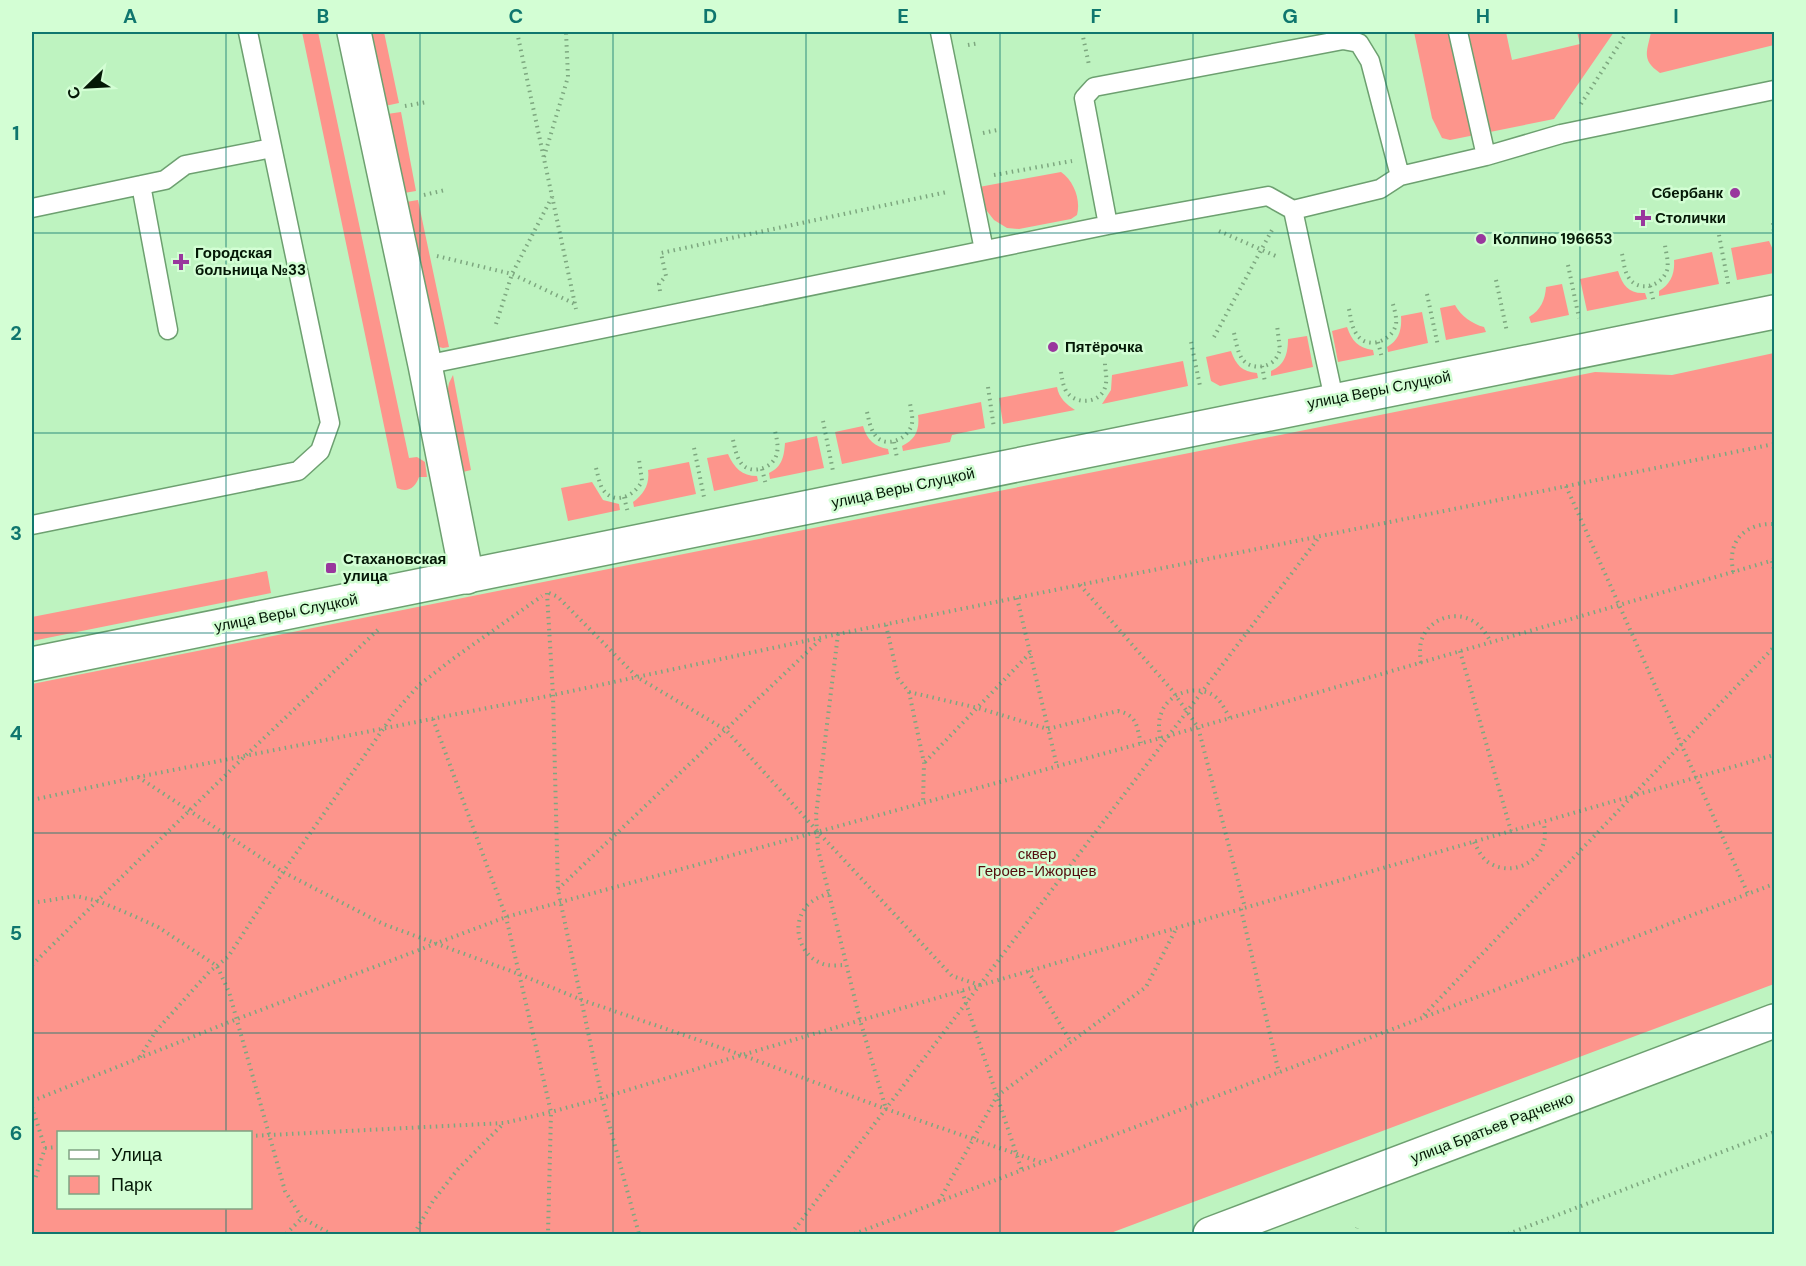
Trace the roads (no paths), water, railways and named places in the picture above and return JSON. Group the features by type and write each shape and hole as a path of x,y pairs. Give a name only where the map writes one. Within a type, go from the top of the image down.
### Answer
{"street":[{"path":"354,32 425,365 467,577"},
{"name":"улица Веры Слуцкой","path":"32,664 1334,399 1774,312"},
{"name":"улица Братьев Радченко","path":"1210,1234 1258,1226 1774,1021"}],"lane":[{"path":"32,525 298,471 320,451 330,423 248,32"},
{"path":"940,32 984,250"},
{"path":"1458,32 1486,156"},
{"path":"1108,225 1084,98 1094,87 1343,40 1359,43 1370,61 1400,176"},
{"path":"425,365 1108,225 1268,196 1289,208 1380,189 1400,176 1486,156 1561,134 1774,90"},
{"path":"32,208 165,180 185,165 272,148"},
{"path":"141,185 168,330"},
{"path":"1289,208 1306,269 1334,399"}],"place":[{"name":"Сбербанк","path":"1735,193"},
{"name":"Столички","path":"1643,218"},
{"name":"Колпино 196653","path":"1481,239"},
{"name":"Городская больница №33","path":"181,262"},
{"name":"Пятёрочка","path":"1053,347"},
{"name":"Стахановская улица","path":"331,568"}],"park label":[{"name":"сквер Героев-Ижорцев","path":"1037,862"}]}
